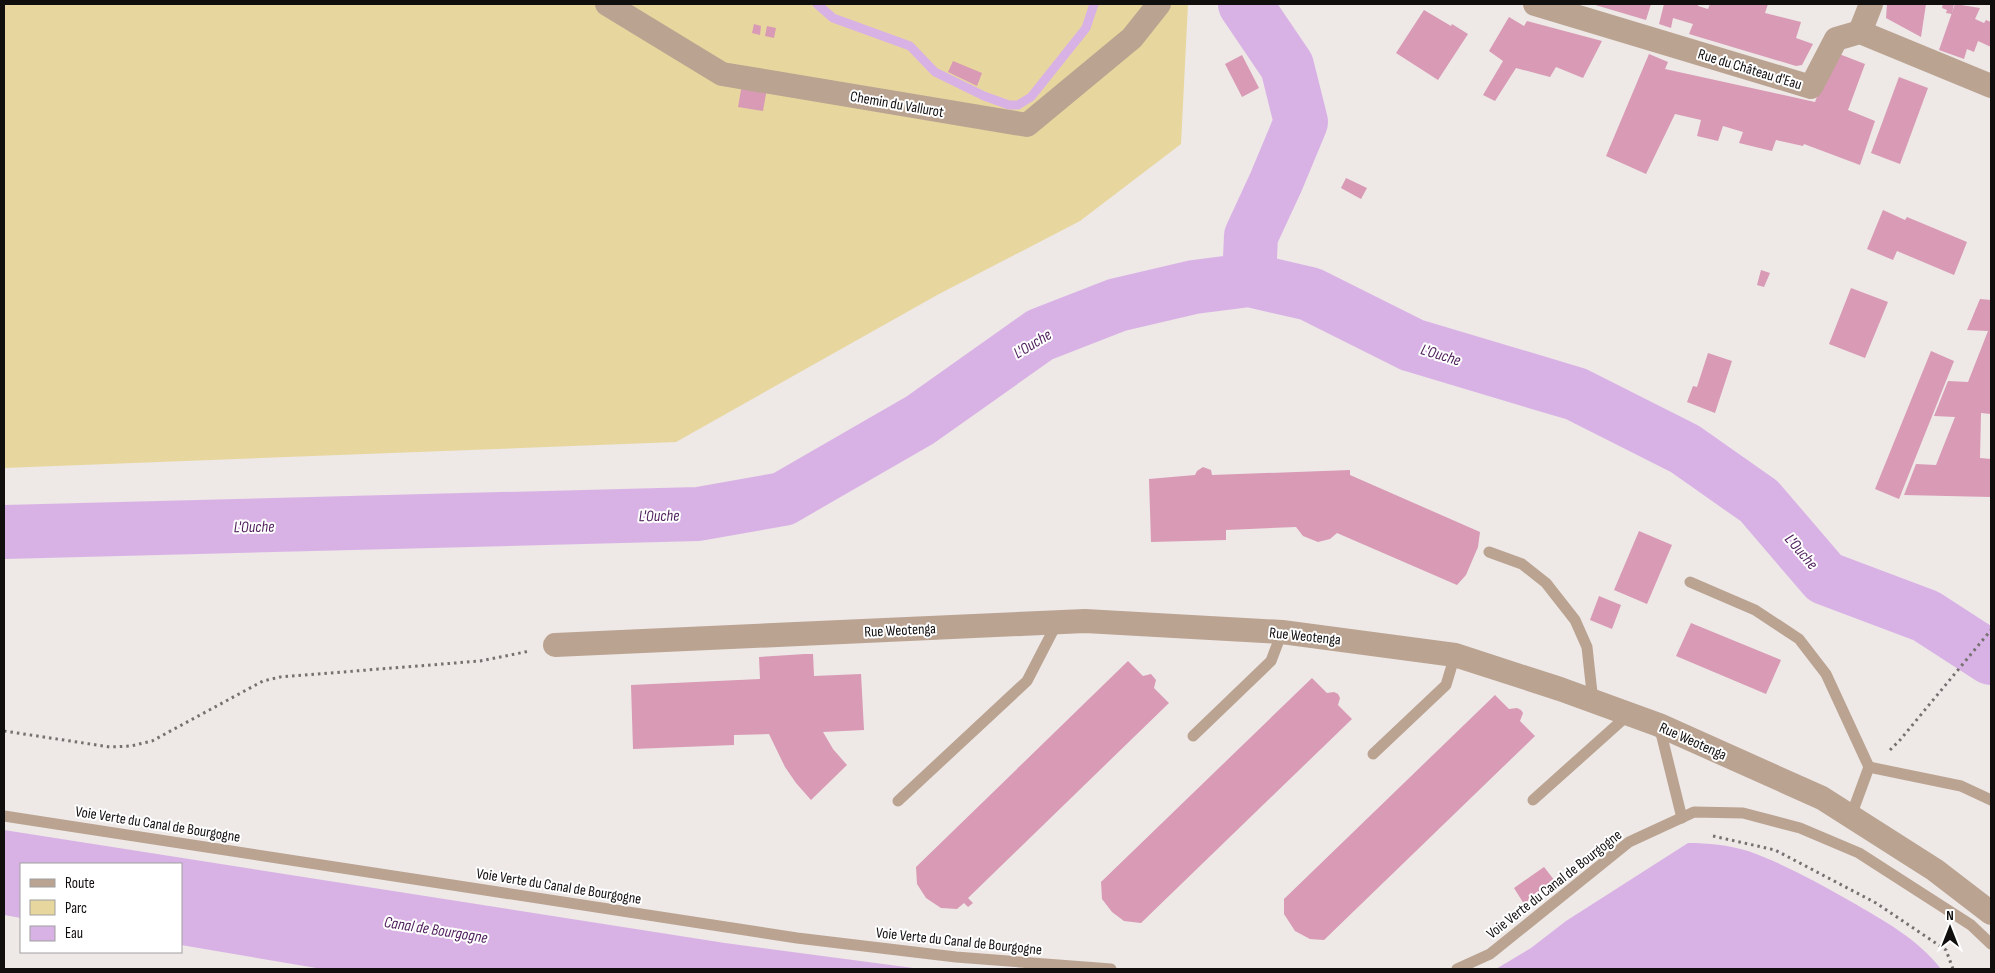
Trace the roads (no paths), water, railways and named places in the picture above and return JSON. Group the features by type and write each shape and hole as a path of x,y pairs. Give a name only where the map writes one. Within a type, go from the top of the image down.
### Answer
{"street":[{"name":"Chemin du Vallurot","path":"607,4 722,74 1027,126 1132,38 1159,4"},
{"name":"Rue du Château d'Eau","path":"1535,4 1811,87 1836,39 1860,32"},
{"path":"1869,4 1860,32 1991,86"},
{"name":"Rue Weotenga","path":"555,645 1085,621 1282,632 1455,655 1659,725 1822,798 1935,870 1991,913"}],"lane":[{"path":"1488,552 1522,564 1546,583 1576,620 1587,647 1593,702"},
{"path":"1690,582 1755,610 1799,639 1826,674 1869,767 1851,816"},
{"path":"898,801 1027,681 1057,622"},
{"path":"1193,736 1272,661 1282,632"},
{"path":"1373,754 1446,685 1455,655"},
{"path":"1533,800 1628,715"},
{"path":"1659,725 1682,818"},
{"path":"1869,767 1961,786 1991,800"},
{"name":"Voie Verte du Canal de Bourgogne","path":"1457,969 1490,954 1629,842 1694,812 1742,813 1800,828 1859,853 1970,925 1991,944"},
{"name":"Voie Verte du Canal de Bourgogne","path":"4,816 797,938 956,958 1111,969"}],"water":[{"name":"Canal de Bourgogne","path":"4,830 725,943 921,969 322,969 182,945 182,863 20,863 20,918 4,915"},
{"path":"1688,843 1718,845 1748,851 1800,874 1862,908 1911,939 1941,969 1496,969 1531,948 1566,921"}],"waterway":[{"path":"817,4 833,18 910,46 935,72 984,96 1009,105 1018,105 1031,97 1086,28 1094,4"},
{"path":"1245,4 1287,66 1301,122 1251,236 1249,280"},
{"name":"L'Ouche","path":"4,532 698,514 783,499 920,420 1040,335 1117,305 1194,287 1249,280 1310,294 1412,345 1576,394 1685,449 1759,501 1825,578 1926,616 1991,658"}]}
